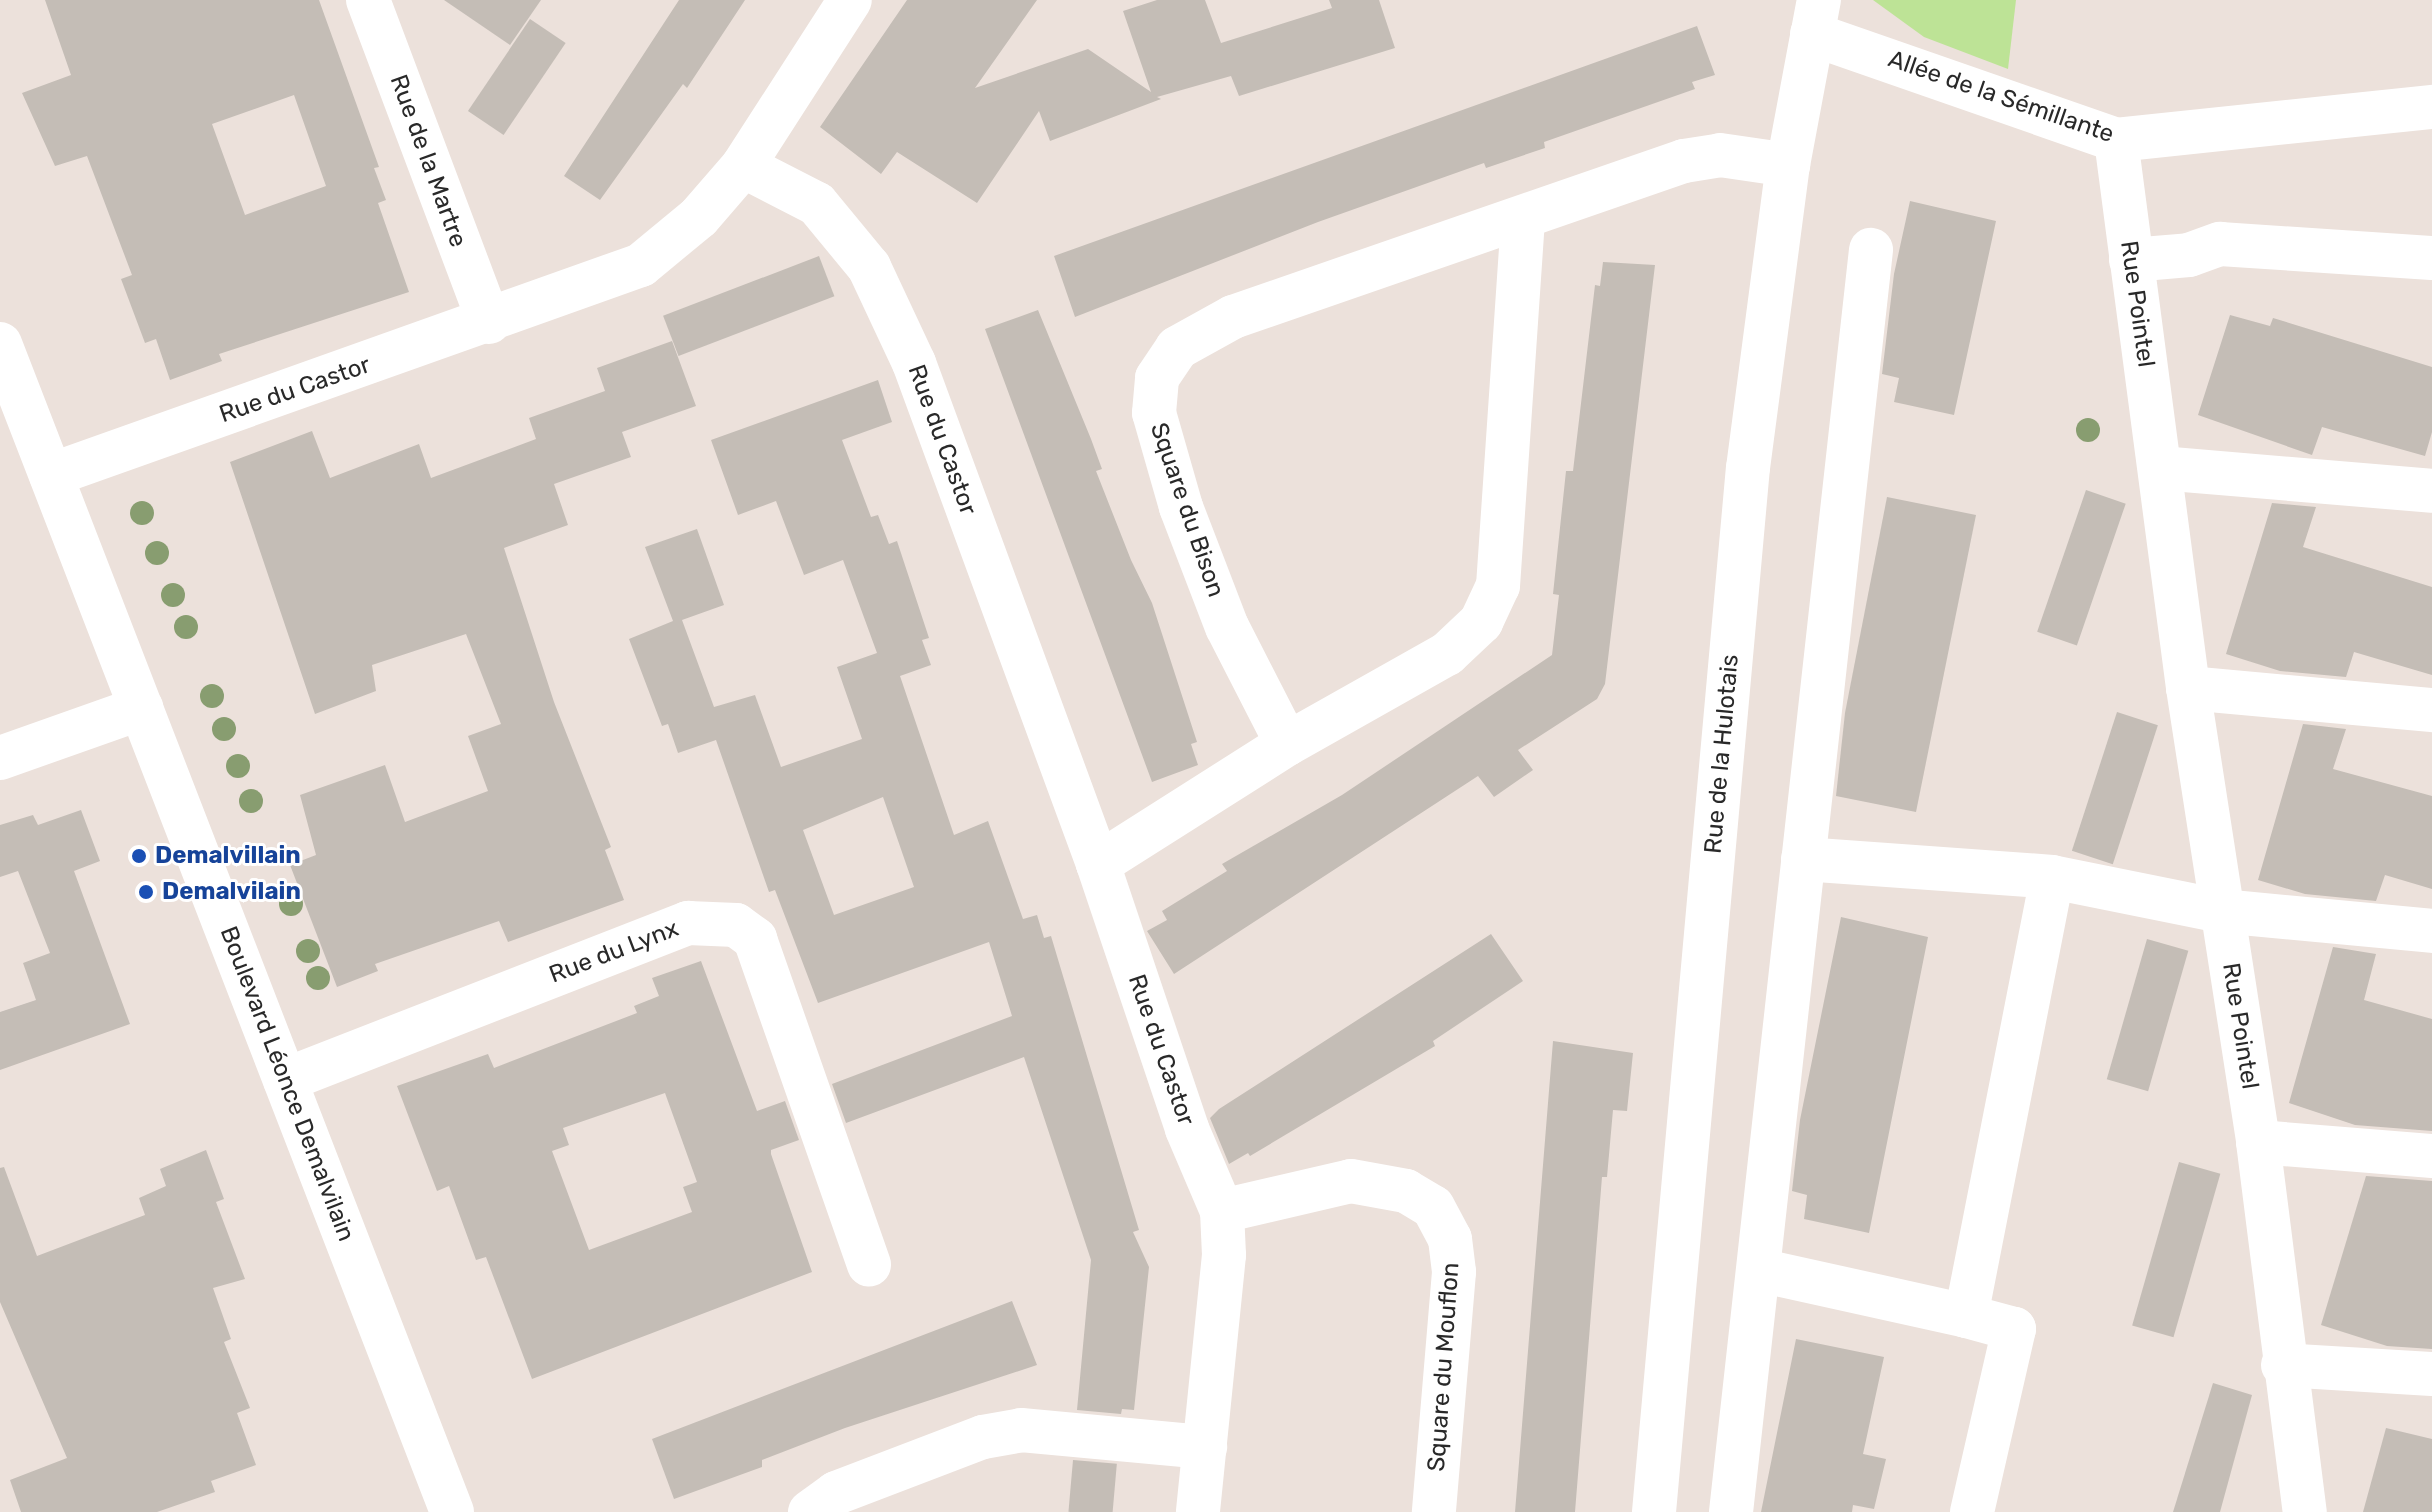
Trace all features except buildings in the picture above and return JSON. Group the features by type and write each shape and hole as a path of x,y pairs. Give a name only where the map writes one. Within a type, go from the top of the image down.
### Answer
{"street":[{"name":"Rue de la Martre","path":"368,0 489,322"},
{"path":"743,166 850,0"},
{"name":"Allée de la Sémillante","path":"1816,17 2116,140 2432,107"},
{"name":"Rue de la Hulotais","path":"1654,1512 1746,484 1788,165 1816,17"},
{"name":"Rue Pointel","path":"2116,140 2188,688 2258,1142 2283,1365 2305,1512"},
{"name":"Square du Bison","path":"1287,744 1227,627 1181,507 1154,413 1157,378 1177,348 1233,317 1684,161 1720,155 1760,157 1788,165"},
{"name":"Rue du Castor","path":"51,475 489,322 641,265 699,217 743,166 817,204 869,267 914,363 1098,864 1187,1129 1222,1211 1224,1255 1198,1512"},
{"path":"1098,864 1287,744 1447,654 1481,622 1498,586 1523,219"},
{"path":"2131,260 2189,255 2220,244 2432,258"},
{"path":"1731,1512 1871,250"},
{"name":"Boulevard Léonce Demalvilain","path":"0,344 452,1512"},
{"path":"2160,468 2432,491"},
{"path":"2188,688 2432,710"},
{"path":"0,758 141,708"},
{"path":"1803,859 2052,877 2221,911 2432,931"},
{"path":"1966,1316 2052,877"},
{"name":"Rue du Lynx","path":"285,1080 688,923 736,925 755,939 869,1265"},
{"path":"2258,1142 2432,1156"},
{"name":"Square du Mouflon","path":"1222,1211 1351,1181 1406,1191 1433,1207 1450,1239 1454,1272 1434,1512"},
{"path":"1759,1270 2014,1329 1972,1512"},
{"path":"2283,1365 2432,1374"},
{"path":"810,1512 850,1488 983,1437 1021,1430 1205,1447"}],"green space":[{"path":"1873,0 2016,0 2008,69 1924,37"}],"place":[{"name":"Demalvillain","path":"139,856"},
{"name":"Demalvilain","path":"146,892"}]}
